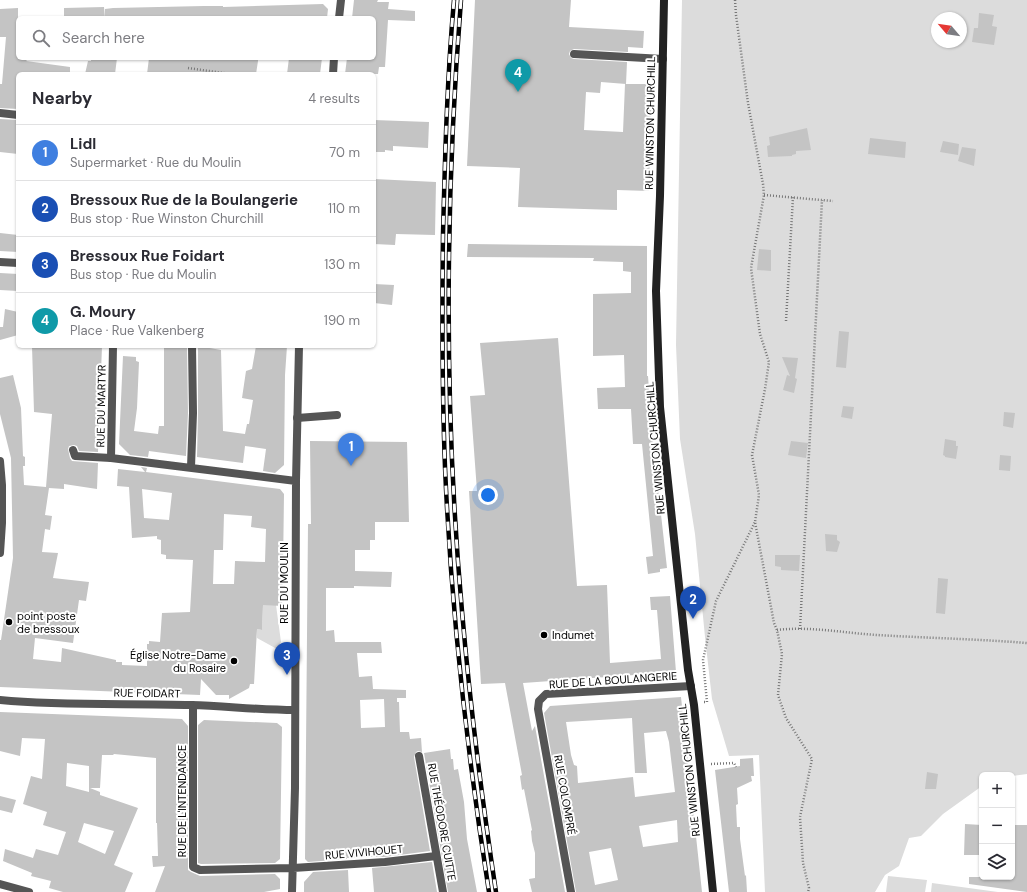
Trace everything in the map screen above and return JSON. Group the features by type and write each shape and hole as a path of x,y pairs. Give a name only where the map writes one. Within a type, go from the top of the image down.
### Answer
{"main road":[{"name":"RUE WINSTON CHURCHILL","path":"664,0 660,196 656,291 660,407 688,670 694,705 713,892"}],"street":[{"path":"339,16 341,0"},
{"path":"574,54 662,59"},
{"path":"333,72 334,60"},
{"path":"0,113 16,115"},
{"path":"0,262 16,263"},
{"name":"RUE DU MARTYR","path":"113,348 111,458 296,481"},
{"path":"191,467 193,413 192,348"},
{"name":"RUE DU MOULIN","path":"292,892 295,780 296,481 299,348"},
{"path":"297,418 337,415"},
{"path":"73,450 75,456 111,458"},
{"path":"0,461 2,485 0,553"},
{"name":"RUE DE LA BOULANGERIE","path":"539,702 546,694 691,686"},
{"name":"RUE FOIDART","path":"0,700 33,703 193,705 295,710"},
{"name":"RUE COLOMPRÉ","path":"539,702 538,709 571,892"},
{"name":"RUE DE L'INTENDANCE","path":"193,705 193,867 200,870 293,868"},
{"name":"RUE THÉODORE CUITTE","path":"419,756 442,892"},
{"name":"RUE VIVIHOUET","path":"293,868 385,862 436,856"},
{"path":"0,884 29,892"}],"path":[{"path":"694,705 707,702 703,660 716,601 755,522 759,495 752,455 769,362 760,334 751,268 764,195 763,184 748,103 735,0"},
{"path":"188,68 216,72"},
{"path":"764,195 833,201"},
{"path":"786,321 792,197"},
{"path":"800,628 822,200"},
{"path":"755,522 774,623 782,654 778,695 786,718 812,759 800,817 803,863 809,888 808,892"},
{"path":"777,630 800,628 878,635 972,638 1027,642"},
{"path":"714,764 734,763 736,767"}],"shaded area":[{"path":"682,0 1027,0 1027,774 1015,776 1015,772 979,772 979,788 943,814 921,836 909,838 899,866 885,875 875,892 765,892 759,755 729,756 712,699 695,534 680,439 676,345"},
{"path":"263,605 276,605 281,642 277,649 257,638 257,629 262,630"},
{"path":"888,876 927,880 925,892 886,892"},
{"path":"932,883 998,892 931,892"}],"building":[{"path":"354,0 378,0 377,2 389,2 388,9 415,11 415,21 388,20 385,67 379,67 378,74 376,74 376,72 345,72 347,60 376,60 376,16 352,16"},
{"path":"475,0 571,0 569,27 644,31 643,48 628,47 628,52 574,49 570,51 569,54 571,58 574,59 627,62 626,84 652,84 649,191 617,190 617,210 518,207 520,168 467,166","holes":["601,82 626,84 623,132 584,130 586,92 600,93"]},
{"path":"323,4 328,9 327,16 105,16 105,9 113,8"},
{"path":"104,7 105,16 64,16 64,8"},
{"path":"18,8 18,16 16,16 16,60 27,60 26,61 70,67 70,72 16,72 16,109 0,108 0,84 2,84 6,37 0,37 0,9"},
{"path":"979,13 994,15 992,26 997,27 994,45 972,42 974,28 978,28"},
{"path":"117,60 115,72 85,72 88,61"},
{"path":"149,60 258,60 256,72 147,72"},
{"path":"289,60 322,60 320,72 287,72"},
{"path":"0,119 16,120 16,154 0,152"},
{"path":"376,120 429,122 428,148 393,146 393,151 385,150 385,152 376,152"},
{"path":"807,128 811,150 796,151 796,154 792,156 768,157 767,146 770,145 769,137"},
{"path":"870,138 906,142 905,158 868,154"},
{"path":"943,141 959,144 958,155 940,152"},
{"path":"962,147 976,149 974,166 958,161"},
{"path":"376,179 436,182 435,235 396,234 395,245 376,244"},
{"path":"0,233 16,235 16,252 0,251"},
{"path":"468,244 647,246 647,376 667,568 660,569 660,572 648,574 646,557 653,556 642,444 633,444 631,409 598,409 597,388 625,387 624,355 593,356 593,294 631,293 631,272 623,271 623,262 593,261 594,258 467,257"},
{"path":"759,249 771,250 771,271 757,270"},
{"path":"0,273 16,274 16,291 0,290"},
{"path":"376,284 394,285 392,305 376,303"},
{"path":"5,309 16,312 16,336 0,340 0,327 3,327"},
{"path":"839,331 849,332 846,368 836,367"},
{"path":"558,338 577,586 607,585 610,663 661,659 657,610 651,610 650,597 670,596 676,672 523,683 532,731 535,726 565,892 532,892 529,879 535,878 535,853 524,789 522,790 520,776 522,775 505,683 481,684 469,491 477,491 470,396 485,395 480,343"},
{"path":"32,348 102,348 98,452 79,451 77,446 74,445 69,446 68,449 72,461 98,463 97,489 64,484 64,489 49,488 45,515 52,516 50,530 45,529 42,552 58,553 53,578 89,582 86,601 79,600 73,643 35,638 33,659 61,662 62,648 116,660 116,662 122,662 122,665 147,666 147,644 149,644 149,641 160,642 162,613 190,612 193,560 166,559 166,555 161,554 161,540 157,539 157,536 132,538 129,487 117,486 118,469 145,472 141,467 147,468 146,472 280,489 284,494 282,606 263,605 262,630 257,629 254,684 250,684 249,688 229,699 229,695 216,695 201,679 200,695 0,687 0,640 13,558 11,458 0,414 0,378 13,375 21,408 23,456 25,457 25,466 23,466 24,485 46,487 52,414 34,412","holes":["142,489 172,493 169,520 144,518","224,514 252,516 251,527 266,529 265,562 235,561 234,584 213,584 214,550 223,550"]},
{"path":"164,348 187,348 188,413 186,456 149,451 148,457 130,455 119,444 123,356 136,357 136,361 139,362 137,408 134,431 158,434 159,426 164,426"},
{"path":"198,348 221,350 223,431 245,434 247,424 249,424 253,400 242,398 246,371 252,369 256,348 287,348 285,375 284,465 275,473 263,471 266,449 245,446 243,463 197,457"},
{"path":"782,357 798,358 795,378 797,379 794,393 783,390 787,375 790,376"},
{"path":"843,406 854,407 852,419 841,417"},
{"path":"1004,412 1015,413 1013,428 1003,426"},
{"path":"945,439 956,441 956,446 958,446 956,459 945,457 943,455"},
{"path":"310,441 407,442 409,522 375,522 375,540 370,540 370,550 355,550 355,571 392,572 391,587 354,586 354,588 326,588 326,631 334,630 335,642 381,642 382,653 357,653 359,677 372,676 373,689 406,690 406,698 397,698 397,702 399,702 400,732 409,732 410,739 421,738 422,752 416,752 414,757 430,851 384,857 371,856 308,862 305,859 308,524 311,524","holes":["384,699 385,727 361,728 360,700"]},
{"path":"791,441 808,443 806,458 788,455"},
{"path":"1000,455 1011,456 1010,471 999,470"},
{"path":"825,534 837,535 837,540 840,542 837,552 826,551"},
{"path":"775,555 800,555 799,571 781,570 781,567 775,566"},
{"path":"938,578 948,579 945,614 936,613"},
{"path":"681,697 702,892 576,892 544,713 550,706","holes":["632,718 635,773 647,773 644,733 666,731 669,742 675,792 635,797 633,777 578,783 577,766 574,765 571,755 566,722","677,820 678,842 643,847 639,826","611,848 618,880 595,885 589,852"]},
{"path":"0,712 182,719 188,726 188,870 200,876 275,874 280,879 280,889 264,892 155,892 165,866 153,867 152,856 158,856 156,823 156,758 114,754 102,755 100,788 90,788 100,792 100,795 138,808 114,865 133,873 125,892 63,892 49,888 51,881 31,876 32,873 3,861 5,849 33,858 36,849 58,855 66,832 43,825 47,812 23,804 31,776 42,779 45,739 22,738 20,756 0,751","holes":["67,763 89,766 89,792 66,786","84,823 114,831 105,854 78,842"]},
{"path":"204,720 277,723 282,727 280,859 275,863 198,863 198,725"},
{"path":"450,749 454,770 458,769 464,802 467,839 477,892 448,892 424,753"},
{"path":"753,758 754,776 751,776 752,781 737,788 738,804 736,805 737,827 740,827 740,839 745,876 746,875 747,892 729,892 715,770 740,766 740,759"},
{"path":"927,772 938,774 936,789 925,789"},
{"path":"0,796 16,800 12,813 0,810"},
{"path":"965,824 979,825 979,855 964,855"},
{"path":"1015,825 1027,825 1027,892 969,884 969,877 979,877 979,880 1015,880"},
{"path":"432,862 437,892 374,892 372,868"},
{"path":"348,870 349,892 304,892 304,882 313,872"}],"railway":[{"path":"454,0 448,88 443,234 442,350 445,467 451,574 461,680 489,892"},
{"path":"461,0 452,152 450,229 449,306 452,459 456,535 469,681 481,787 496,892"}],"place":[{"name":"G. Moury","path":"518,92"},
{"name":"Lidl","path":"351,466"},
{"name":"Bressoux Rue de la Boulangerie","path":"693,619"},
{"name":"point poste de bressoux","path":"9,622"},
{"name":"Indumet","path":"544,635"},
{"name":"Église Notre-Dame du Rosaire","path":"234,661"},
{"name":"Bressoux Rue Foidart","path":"287,675"}]}
